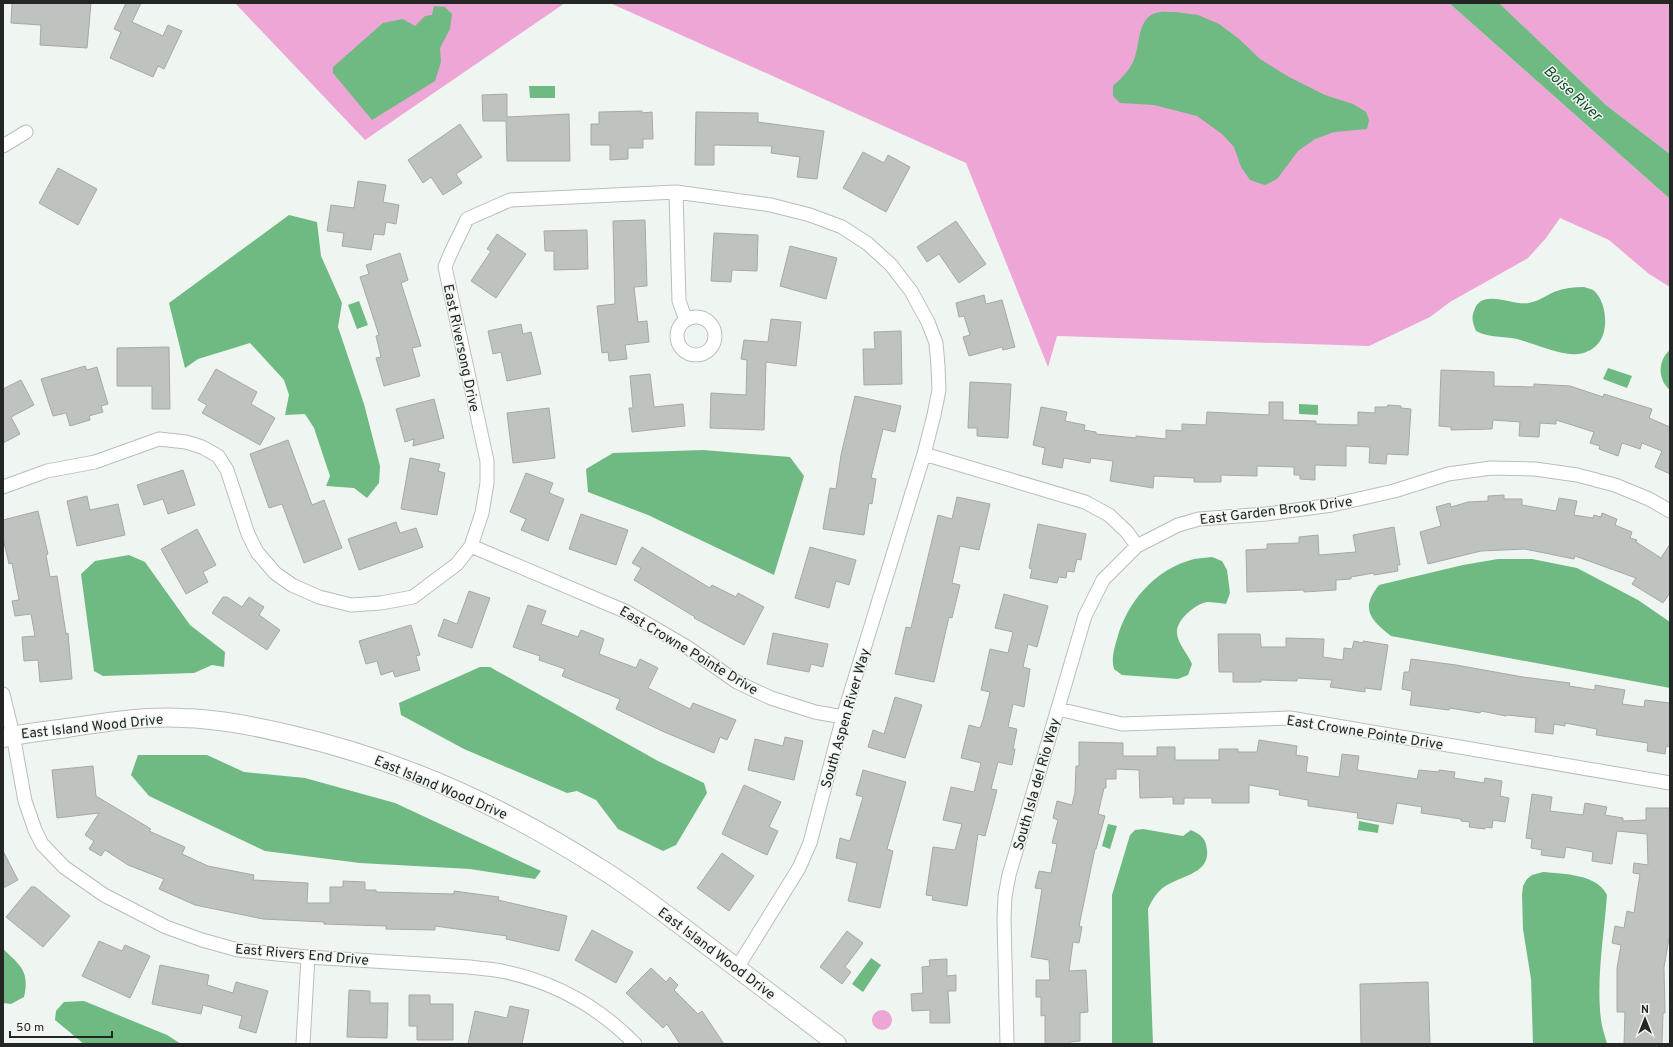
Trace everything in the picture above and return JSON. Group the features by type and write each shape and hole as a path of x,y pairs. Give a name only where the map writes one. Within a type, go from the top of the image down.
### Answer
{"street":[{"path":"3,146 26,132"},
{"path":"676,192 679,301 686,320"},
{"name":"East Riversong Drive","path":"3,487 47,470 95,462 158,439 186,442 202,447 218,456 227,470 248,534 257,552 275,573 292,585 319,597 351,604 381,603 413,598 457,564 471,546 482,513 487,483 487,461 445,267 452,248 461,234 467,219 510,200 676,192 771,205 810,215 842,228 868,244 891,265 911,290 928,322 936,343 939,390 924,454"},
{"path":"924,454 1085,502 1109,515 1127,532 1137,546"},
{"name":"South Aspen River Way","path":"737,968 791,881 807,849 843,717 924,454"},
{"name":"East Garden Brook Drive","path":"1137,546 1178,525 1199,519 1266,514 1332,505 1394,491 1448,474 1491,468 1536,469 1577,475 1615,485 1649,499 1670,511"},
{"name":"East Crowne Pointe Drive","path":"471,546 627,612 688,647 737,682 771,698 815,712 843,717"},
{"name":"South Isla del Rio Way","path":"1007,1044 1004,918 1005,896 1009,875 1085,616 1103,580 1137,546"},
{"name":"East Rivers End Drive","path":"3,694 8,737 29,816 42,844 64,867 104,895 166,927 202,940 238,950 308,957 470,967 522,976 555,988 585,1003 614,1024 635,1044"},
{"name":"East Crowne Pointe Drive","path":"1058,709 1122,724 1290,718 1670,783"},
{"name":"East Island Wood Drive","path":"8,737 115,721 160,717 183,718 251,725 312,739 362,754 412,772 461,792 509,815 555,840 601,868 644,898 837,1044"},
{"path":"303,1044 308,957"}],"shaded area":[{"path":"235,3 565,3 365,140"},
{"path":"610,3 1449,3 1670,199 1670,287 1649,274 1609,240 1560,218 1546,238 1528,258 1450,302 1430,317 1369,346 1057,336 1048,367 966,163"},
{"path":"1499,3 1670,3 1670,154 1606,105"},
{"path":"882,1010 889,1013 892,1020 889,1027 882,1030 875,1027 872,1020 875,1013"}],"water":[{"name":"Boise River","path":"1449,3 1499,3 1606,105 1670,154 1670,199"},
{"path":"434,6 445,7 452,14 450,29 440,48 441,62 435,81 372,120 333,73 333,67 383,23 403,19 415,26 425,16 432,15"},
{"path":"1175,12 1198,15 1219,24 1238,38 1260,59 1289,77 1325,95 1353,104 1366,112 1369,120 1367,129 1334,132 1315,139 1298,151 1277,179 1265,185 1250,180 1241,167 1234,147 1222,134 1197,116 1154,105 1120,103 1113,96 1113,86 1133,63 1141,30 1146,19 1156,13"},
{"path":"529,86 555,86 555,98 530,98"},
{"path":"289,215 317,222 321,256 342,303 338,327 364,404 380,466 379,483 367,498 354,488 326,486 330,476 314,428 305,414 285,415 289,395 284,380 250,343 198,359 185,368 169,303"},
{"path":"1584,287 1593,290 1601,300 1605,314 1605,329 1603,335 1598,344 1587,352 1580,354 1563,353 1517,339 1486,335 1476,331 1474,326 1474,311 1478,304 1483,300 1498,299 1529,303 1554,292"},
{"path":"359,301 368,325 357,329 348,305"},
{"path":"1670,350 1670,390 1666,386 1661,376 1661,365 1666,354"},
{"path":"1608,368 1632,376 1627,388 1603,379"},
{"path":"1299,404 1318,405 1318,415 1299,414"},
{"path":"703,450 790,457 804,476 774,575 648,515 588,492 586,469 613,453"},
{"path":"129,555 145,562 190,625 225,652 224,667 212,665 194,673 103,676 94,671 81,574 95,561"},
{"path":"1212,557 1222,561 1227,570 1230,593 1226,604 1209,602 1203,603 1188,612 1178,626 1178,639 1192,664 1188,675 1178,679 1122,675 1114,669 1113,654 1116,643 1122,625 1135,600 1155,579 1167,571 1194,559"},
{"path":"1498,559 1532,559 1577,568 1638,600 1670,622 1670,688 1391,636 1373,619 1370,613 1370,601 1373,593 1379,585 1463,565"},
{"path":"480,667 490,667 658,761 704,783 707,793 676,845 663,851 618,829 596,800 577,791 567,793 464,749 401,715 399,703"},
{"path":"138,755 207,755 244,772 305,778 395,803 541,871 535,879 470,869 360,863 265,851 149,796 131,775"},
{"path":"1359,821 1379,825 1378,833 1358,830"},
{"path":"1108,824 1117,826 1110,849 1102,846"},
{"path":"1143,829 1183,836 1191,830 1200,835 1204,840 1207,850 1207,858 1199,869 1161,889 1154,897 1148,909 1153,1044 1112,1044 1112,895 1130,835 1135,830"},
{"path":"1543,872 1579,876 1588,879 1602,888 1607,895 1599,989 1601,1020 1607,1044 1533,1044 1531,979 1523,929 1522,895 1523,886 1527,879 1532,875"},
{"path":"3,949 19,964 26,981 24,997 11,1004 3,1003"},
{"path":"871,958 881,965 863,992 852,984"},
{"path":"84,1001 167,1035 181,1044 84,1044 55,1020 56,1011 64,1002"}],"building":[{"path":"12,3 91,3 87,48 40,45 41,25 11,23"},
{"path":"126,3 141,3 132,22 163,36 168,25 182,31 164,69 158,66 153,77 110,58 121,32 114,29"},
{"path":"507,94 507,117 569,114 570,161 507,161 506,121 483,121 482,95"},
{"path":"642,111 642,113 652,112 653,139 643,139 643,148 628,148 628,159 610,160 610,145 591,145 591,124 599,124 599,112"},
{"path":"696,112 758,113 758,122 824,131 817,179 797,177 800,157 771,153 772,146 714,145 714,165 695,165"},
{"path":"460,124 482,157 456,174 462,183 443,195 431,177 423,183 408,160"},
{"path":"863,152 884,163 888,155 910,167 886,212 843,188"},
{"path":"58,168 97,189 78,225 39,203"},
{"path":"358,181 386,185 383,202 399,205 396,224 386,222 384,235 374,234 371,250 342,246 344,233 327,231 331,205 354,208"},
{"path":"645,220 647,286 634,287 638,322 647,321 649,342 625,345 627,359 609,361 608,352 602,353 597,306 615,304 613,221"},
{"path":"956,221 986,264 959,283 939,254 927,262 917,247"},
{"path":"587,230 588,269 554,270 554,251 545,251 544,231"},
{"path":"714,233 758,235 757,271 732,270 731,282 711,281"},
{"path":"497,234 526,254 496,298 471,281 491,251 487,249"},
{"path":"790,246 837,258 826,299 780,286"},
{"path":"400,253 408,280 401,283 421,346 412,348 420,376 384,386 376,358 381,357 376,336 379,335 360,277 369,274 366,265"},
{"path":"984,295 986,304 1002,300 1015,347 1003,350 1002,347 969,356 963,337 970,335 964,316 959,317 956,303"},
{"path":"771,319 801,322 796,366 766,362 764,430 710,428 711,393 746,395 747,360 741,359 744,340 768,342"},
{"path":"521,324 523,334 531,332 541,374 507,381 501,352 493,354 488,331"},
{"path":"901,331 902,384 864,385 863,349 875,349 874,332"},
{"path":"169,347 170,409 152,409 152,386 117,386 117,348"},
{"path":"85,366 87,370 97,367 108,404 101,406 103,412 89,416 90,420 70,426 66,413 53,416 41,379"},
{"path":"216,369 257,392 251,404 275,418 260,445 202,413 207,405 198,400"},
{"path":"1441,370 1494,372 1494,386 1534,387 1534,384 1570,386 1603,397 1604,394 1652,409 1649,418 1670,427 1670,474 1655,467 1662,451 1642,443 1640,449 1622,443 1618,456 1599,449 1600,446 1590,443 1594,432 1556,420 1556,424 1540,423 1539,437 1519,436 1520,422 1493,420 1492,429 1451,430 1451,427 1439,426"},
{"path":"650,374 654,407 683,404 685,426 632,432 629,408 633,408 630,376"},
{"path":"21,380 34,405 11,417 20,434 3,443 3,389"},
{"path":"970,382 1011,384 1008,438 977,436 977,428 968,428"},
{"path":"855,396 901,406 895,432 883,429 871,478 876,479 872,504 869,503 864,535 823,529 830,488 836,489 841,455"},
{"path":"434,399 444,438 413,446 414,439 405,442 396,409"},
{"path":"1269,402 1283,402 1283,420 1316,421 1316,424 1358,425 1358,412 1375,413 1375,407 1387,407 1388,405 1401,406 1401,408 1411,409 1408,455 1387,454 1386,464 1369,463 1370,447 1346,446 1346,466 1315,465 1315,480 1300,479 1300,475 1294,475 1294,467 1257,466 1257,476 1221,475 1221,482 1194,482 1194,478 1154,476 1153,488 1110,481 1113,461 1091,458 1090,463 1064,458 1062,468 1042,464 1045,448 1033,445 1041,407 1067,412 1065,421 1085,425 1084,430 1096,432 1096,434 1166,439 1166,430 1182,431 1182,424 1206,425 1207,412 1269,415"},
{"path":"549,408 555,458 513,463 507,413"},
{"path":"288,440 312,505 324,500 342,548 304,563 282,504 269,508 250,454"},
{"path":"410,458 440,464 438,471 445,473 437,515 401,509"},
{"path":"183,470 195,505 168,514 163,499 144,505 137,485"},
{"path":"526,473 553,483 549,493 564,499 548,541 521,530 526,519 510,512"},
{"path":"1504,495 1504,499 1522,499 1522,505 1556,511 1559,498 1577,501 1574,515 1593,518 1594,515 1601,517 1602,513 1617,519 1615,525 1632,532 1630,538 1637,540 1636,542 1661,558 1670,544 1670,593 1663,603 1632,584 1636,578 1575,556 1574,559 1525,549 1481,551 1428,564 1420,532 1441,526 1436,507 1450,503 1451,507 1468,502 1488,501 1488,496"},
{"path":"87,496 90,510 118,504 125,535 77,546 67,501"},
{"path":"957,497 990,504 979,550 960,546 952,583 960,585 952,618 949,617 934,682 895,674 906,627 911,628 938,515 952,519"},
{"path":"38,511 48,554 46,555 50,577 57,576 66,634 68,633 72,679 40,682 38,660 24,661 22,637 35,636 31,614 15,616 12,601 19,600 12,563 9,564 3,538 3,520"},
{"path":"581,514 628,530 616,565 569,549"},
{"path":"396,522 400,533 416,528 423,547 359,570 348,539"},
{"path":"1038,524 1086,534 1081,560 1077,559 1074,572 1067,571 1066,578 1059,577 1057,583 1030,578 1032,569 1029,568"},
{"path":"1394,527 1400,565 1397,565 1398,571 1374,575 1374,573 1351,577 1351,579 1336,580 1336,590 1304,592 1304,590 1247,592 1246,550 1267,549 1267,544 1299,543 1299,537 1318,535 1319,555 1356,552 1353,535"},
{"path":"197,529 216,565 203,572 208,582 186,594 161,549"},
{"path":"642,547 710,588 712,585 736,597 738,593 764,607 744,645 694,618 695,617 634,580 641,568 632,563"},
{"path":"810,547 856,560 849,585 836,581 829,608 795,598"},
{"path":"469,591 490,598 472,648 438,636 444,619 457,624"},
{"path":"1004,594 1048,606 1037,647 1028,644 1023,667 1030,669 1024,707 1013,704 1008,727 1017,729 1013,749 1015,749 1012,765 998,762 991,789 997,790 985,836 978,834 967,906 932,900 933,896 926,895 933,847 955,850 962,824 943,820 951,787 974,792 981,763 961,758 969,725 980,728 983,720 990,692 981,690 990,649 1008,653 1013,632 995,628"},
{"path":"223,597 227,597 242,607 249,597 264,607 259,615 280,630 267,650 212,613"},
{"path":"528,605 546,611 541,624 578,637 581,630 604,639 599,654 636,668 640,659 658,668 648,688 690,709 693,703 736,720 727,740 720,737 714,753 662,731 616,709 620,699 562,676 565,669 539,660 540,656 513,647"},
{"path":"411,625 420,655 416,656 420,670 395,677 393,671 381,675 377,661 366,664 359,641"},
{"path":"773,633 828,644 823,667 811,664 809,672 767,664"},
{"path":"1218,634 1260,634 1261,647 1286,647 1286,638 1324,639 1323,657 1343,660 1344,648 1352,649 1354,641 1388,645 1381,690 1365,688 1365,692 1330,687 1332,680 1297,678 1297,681 1261,680 1261,682 1233,682 1233,672 1219,672"},
{"path":"1411,659 1570,683 1569,686 1595,690 1595,685 1625,690 1622,704 1644,707 1645,700 1670,703 1670,747 1666,746 1665,754 1647,751 1648,743 1596,735 1597,729 1565,723 1565,726 1554,724 1553,734 1535,732 1536,718 1506,716 1481,711 1480,713 1450,708 1449,710 1410,705 1412,691 1402,689 1404,672 1409,672"},
{"path":"895,697 922,705 905,758 868,747 873,730 884,734"},
{"path":"785,737 803,741 794,780 748,770 755,739 783,746"},
{"path":"1259,740 1297,746 1296,755 1308,757 1306,772 1339,777 1342,754 1359,756 1357,770 1417,779 1419,770 1439,772 1439,770 1455,772 1454,778 1484,783 1485,778 1502,781 1500,796 1509,798 1505,822 1493,820 1492,828 1485,827 1485,829 1469,827 1470,822 1461,821 1461,819 1421,813 1422,807 1397,803 1393,824 1357,818 1358,813 1308,806 1308,800 1279,795 1280,790 1249,785 1249,803 1212,803 1212,798 1184,798 1184,804 1173,804 1173,797 1140,798 1139,770 1116,769 1116,779 1106,779 1106,788 1104,788 1098,814 1105,816 1095,849 1079,926 1082,927 1079,943 1073,942 1069,971 1086,970 1088,1012 1080,1013 1080,1041 1070,1042 1070,1044 1045,1044 1045,1015 1041,1016 1041,997 1036,997 1036,980 1050,980 1049,960 1031,957 1042,889 1035,888 1039,871 1051,873 1057,844 1052,843 1058,820 1053,818 1057,801 1072,805 1075,792 1076,766 1079,766 1079,742 1123,743 1123,756 1157,756 1157,747 1175,747 1175,760 1219,760 1219,749 1238,749 1238,752 1257,752"},
{"path":"93,766 96,796 151,829 149,831 185,847 182,854 208,866 254,875 253,880 308,883 307,903 330,903 330,887 343,887 343,881 365,882 365,890 376,890 376,892 454,894 454,891 499,897 498,900 567,916 559,951 506,939 507,936 435,926 435,930 386,929 386,926 324,924 324,922 263,919 195,905 159,889 164,879 128,865 105,850 101,856 89,849 94,841 85,835 99,813 57,818 52,770"},
{"path":"863,770 906,782 887,849 893,851 880,908 848,901 857,863 836,858 840,838 850,841 863,797 856,795"},
{"path":"744,785 781,802 769,827 778,831 767,855 722,834"},
{"path":"1532,794 1552,797 1550,811 1583,815 1585,803 1607,807 1605,815 1623,818 1623,821 1646,820 1646,808 1670,808 1670,933 1664,967 1665,1013 1663,1013 1662,1044 1624,1044 1625,1012 1617,1012 1617,968 1621,945 1612,943 1615,926 1624,928 1627,911 1634,913 1640,874 1633,873 1634,863 1648,865 1647,834 1617,831 1612,864 1592,861 1593,852 1566,847 1564,858 1541,855 1542,850 1531,848 1532,839 1526,838"},
{"path":"3,851 18,880 3,888"},
{"path":"722,853 754,876 729,911 697,888"},
{"path":"31,887 35,887 70,916 43,947 6,917"},
{"path":"592,930 633,952 616,983 575,960"},
{"path":"847,931 863,943 845,967 851,972 842,984 820,967"},
{"path":"99,941 122,951 125,945 150,956 130,998 82,976"},
{"path":"947,959 947,976 956,975 956,991 948,991 950,1023 930,1023 930,1010 912,1011 911,994 923,993 922,967 930,966 929,960"},
{"path":"160,965 209,975 207,985 233,993 236,982 268,991 256,1033 239,1028 242,1016 203,1005 201,1014 152,1004"},
{"path":"651,968 666,982 670,977 678,985 674,990 698,1014 702,1011 724,1044 680,1044 667,1024 663,1028 626,993"},
{"path":"1428,982 1430,1044 1361,1044 1360,984"},
{"path":"349,990 370,991 370,1003 388,1003 387,1038 347,1037"},
{"path":"409,995 430,995 430,1004 453,1004 453,1040 417,1040 417,1026 409,1026"},
{"path":"510,1006 529,1010 522,1044 468,1044 475,1011 507,1018"}]}
